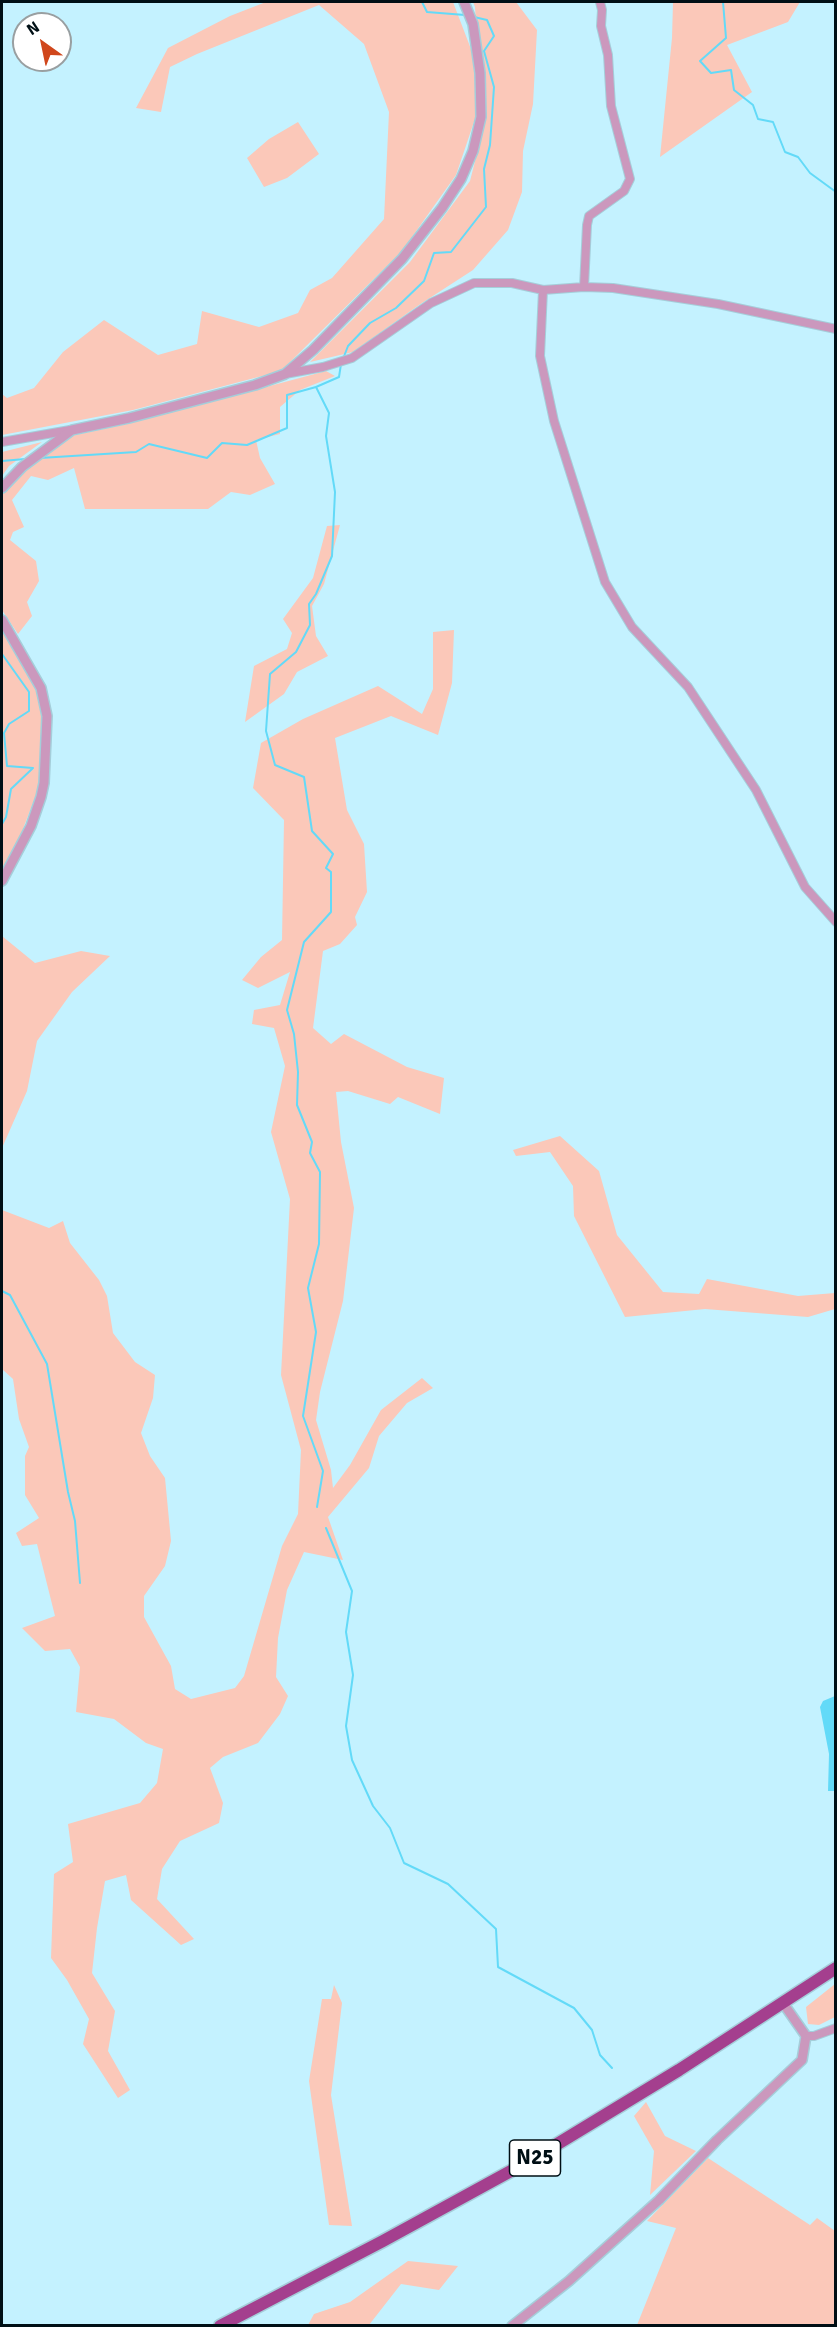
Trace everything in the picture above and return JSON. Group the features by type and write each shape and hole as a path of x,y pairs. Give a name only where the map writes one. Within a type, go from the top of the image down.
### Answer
{"highway":[{"name":"N25","path":"220,2325 383,2241 531,2160 836,1968"}],"street":[{"path":"584,287 589,216 624,191 630,179 611,106 608,55 601,26 600,2"},
{"path":"285,374 313,350 402,260 461,179 473,151 481,117 480,73 473,24 465,4"},
{"path":"2,442 129,418 255,385 285,374 323,367 352,358 431,303 474,283 512,283 543,290 584,287 613,288 718,304 836,328"},
{"path":"543,290 540,356 554,421 605,582 632,627 688,687 756,790 805,887 836,922"},
{"path":"2,488 46,447 72,430"},
{"path":"2,620 40,687 47,716 44,783 41,797 31,826 2,881"},
{"path":"512,2325 569,2281 659,2200 717,2140 802,2060 806,2036 783,2003"},
{"path":"806,2036 814,2036 836,2028"}],"shaded area":[{"path":"266,2 453,2 474,57 476,116 456,175 402,251 281,371 133,410 2,435 2,394 7,398 34,388 63,352 104,320 158,355 197,344 202,311 259,327 298,313 310,290 332,278 384,219 389,112 364,44 319,5 170,67 161,112 136,108 168,48 230,16"},
{"path":"473,2 516,2 537,30 533,104 523,151 522,192 508,230 473,270 353,352 310,362 410,262 470,181 486,118 486,75 478,57"},
{"path":"673,2 800,2 788,22 727,45 752,92 660,157 672,38"},
{"path":"298,122 319,154 287,178 264,187 247,158 269,139"},
{"path":"326,371 335,376 300,390 280,407 280,434 256,440 260,458 275,484 250,495 231,492 208,509 85,509 74,468 48,480 31,476 12,500 24,527 13,532 10,540 36,561 39,581 27,602 32,616 18,634 2,610 2,493 25,468 71,436 127,424"},
{"path":"42,442 9,466 2,476 2,452"},
{"path":"340,525 324,584 312,606 316,636 328,656 297,672 284,694 245,722 254,666 287,649 292,633 283,619 313,578 327,526"},
{"path":"454,630 452,683 438,735 391,716 335,738 347,810 364,844 367,892 355,917 357,925 340,944 323,951 313,1028 331,1044 344,1034 407,1067 444,1078 440,1114 398,1097 390,1104 348,1091 336,1092 341,1142 354,1208 343,1301 320,1392 316,1420 331,1470 333,1488 350,1465 381,1410 422,1378 433,1388 407,1403 379,1436 369,1468 328,1517 343,1560 304,1552 287,1590 278,1638 276,1677 288,1696 280,1714 258,1743 223,1757 210,1768 223,1803 219,1823 180,1841 162,1869 157,1899 194,1939 181,1945 131,1900 126,1875 105,1881 92,1973 115,2011 108,2051 130,2090 118,2098 83,2044 89,2019 67,1980 51,1958 54,1874 73,1862 68,1824 140,1803 157,1783 163,1749 146,1743 114,1719 76,1712 80,1667 70,1649 45,1651 22,1628 55,1616 37,1544 22,1546 16,1533 39,1518 25,1495 25,1456 29,1447 19,1419 13,1379 2,1369 2,1210 49,1228 63,1221 70,1243 99,1280 107,1296 113,1333 135,1362 155,1375 153,1398 141,1433 150,1456 165,1478 171,1541 165,1566 144,1596 144,1617 171,1666 175,1689 191,1699 235,1688 244,1676 282,1546 298,1514 301,1450 281,1375 290,1199 271,1132 285,1066 274,1028 252,1024 254,1010 280,1005 290,972 258,988 242,980 261,957 282,940 284,820 253,788 261,743 303,719 378,686 422,714 433,689 433,632"},
{"path":"2,631 24,666 37,693 42,721 39,787 18,842 2,868"},
{"path":"2,936 35,963 81,951 110,956 72,992 37,1041 27,1091 2,1148"},
{"path":"560,1136 599,1171 617,1235 663,1292 699,1294 707,1279 798,1296 835,1293 835,1309 808,1317 705,1309 625,1317 574,1216 573,1186 550,1152 516,1156 513,1150"},
{"path":"835,1984 835,2017 819,2025 808,2024 806,2007"},
{"path":"334,1985 342,2003 331,2095 352,2226 329,2225 309,2081 322,1999 331,1999"},
{"path":"646,2102 665,2136 696,2151 650,2195 654,2151 634,2116"},
{"path":"708,2158 810,2225 817,2218 835,2231 835,2325 637,2325 676,2228 647,2221"},
{"path":"408,2261 458,2266 439,2290 401,2284 369,2325 308,2325 314,2314 350,2302"}],"water":[{"path":"835,1696 835,1791 828,1791 829,1754 820,1707 823,1701"}],"waterway":[{"path":"422,2 427,12 465,15"},
{"path":"723,2 726,38 700,61 711,73 731,70 734,90 753,105 758,119 773,122 785,152 798,157 810,173 836,192"},
{"path":"343,359 348,346 370,323 396,308 424,281 434,253 451,252 486,207 484,169 490,145 494,87 484,51 494,36 487,20 474,17"},
{"path":"40,458 136,452 149,444 207,458 222,443 247,445 287,428 287,395 316,387 339,377 341,364"},
{"path":"316,387 329,413 326,436 335,492 332,556 316,594 309,604 310,625 296,652 270,674 266,731 275,765 304,777 312,831 333,854 326,868 331,872 331,912 304,942 287,1010 294,1034 298,1072 297,1105 312,1142 310,1153 320,1172 319,1244 308,1288 316,1332 303,1416 323,1471 317,1507"},
{"path":"2,461 25,459"},
{"path":"2,654 29,692 29,711 9,724 4,733 7,766 33,768 11,789 6,817 2,824"},
{"path":"2,1291 10,1295 47,1364 75,1521 80,1583"},
{"path":"326,1528 352,1591 346,1632 353,1675 346,1726 352,1760 373,1806 390,1828 404,1863 448,1884 496,1929 498,1967 574,2008 592,2030 600,2055 612,2068"}]}
